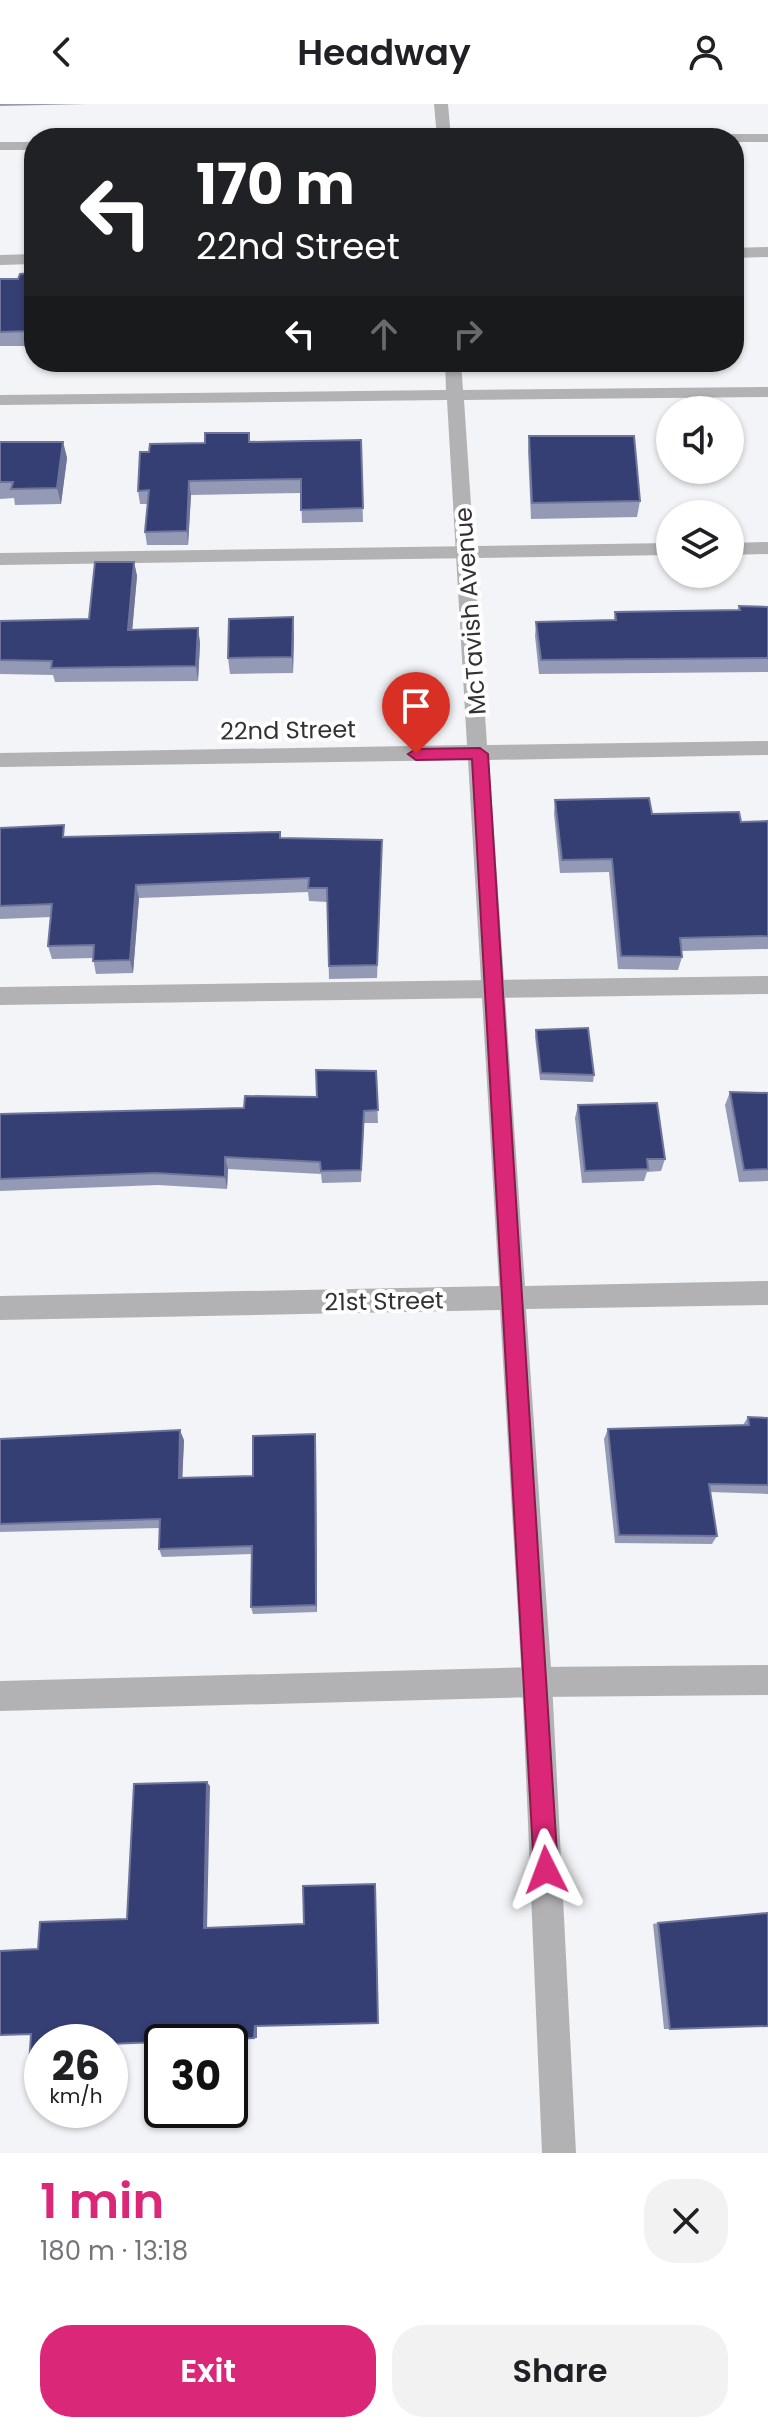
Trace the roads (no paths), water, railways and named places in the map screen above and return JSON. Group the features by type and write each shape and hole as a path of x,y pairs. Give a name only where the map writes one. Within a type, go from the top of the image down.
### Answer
{"street":[{"path":"441,104 443,128"},
{"path":"744,138 768,138"},
{"path":"0,146 24,146"},
{"path":"744,253 768,252"},
{"path":"0,260 24,259"},
{"name":"McTavish Avenue","path":"454,372 537,1682 559,2153"},
{"path":"0,400 768,392"},
{"path":"744,549 768,548"},
{"path":"0,559 656,549"},
{"name":"22nd Street","path":"0,760 768,748"},
{"path":"0,996 768,985"},
{"name":"21st Street","path":"0,1308 768,1293"},
{"path":"0,1696 537,1682 768,1680"}]}
